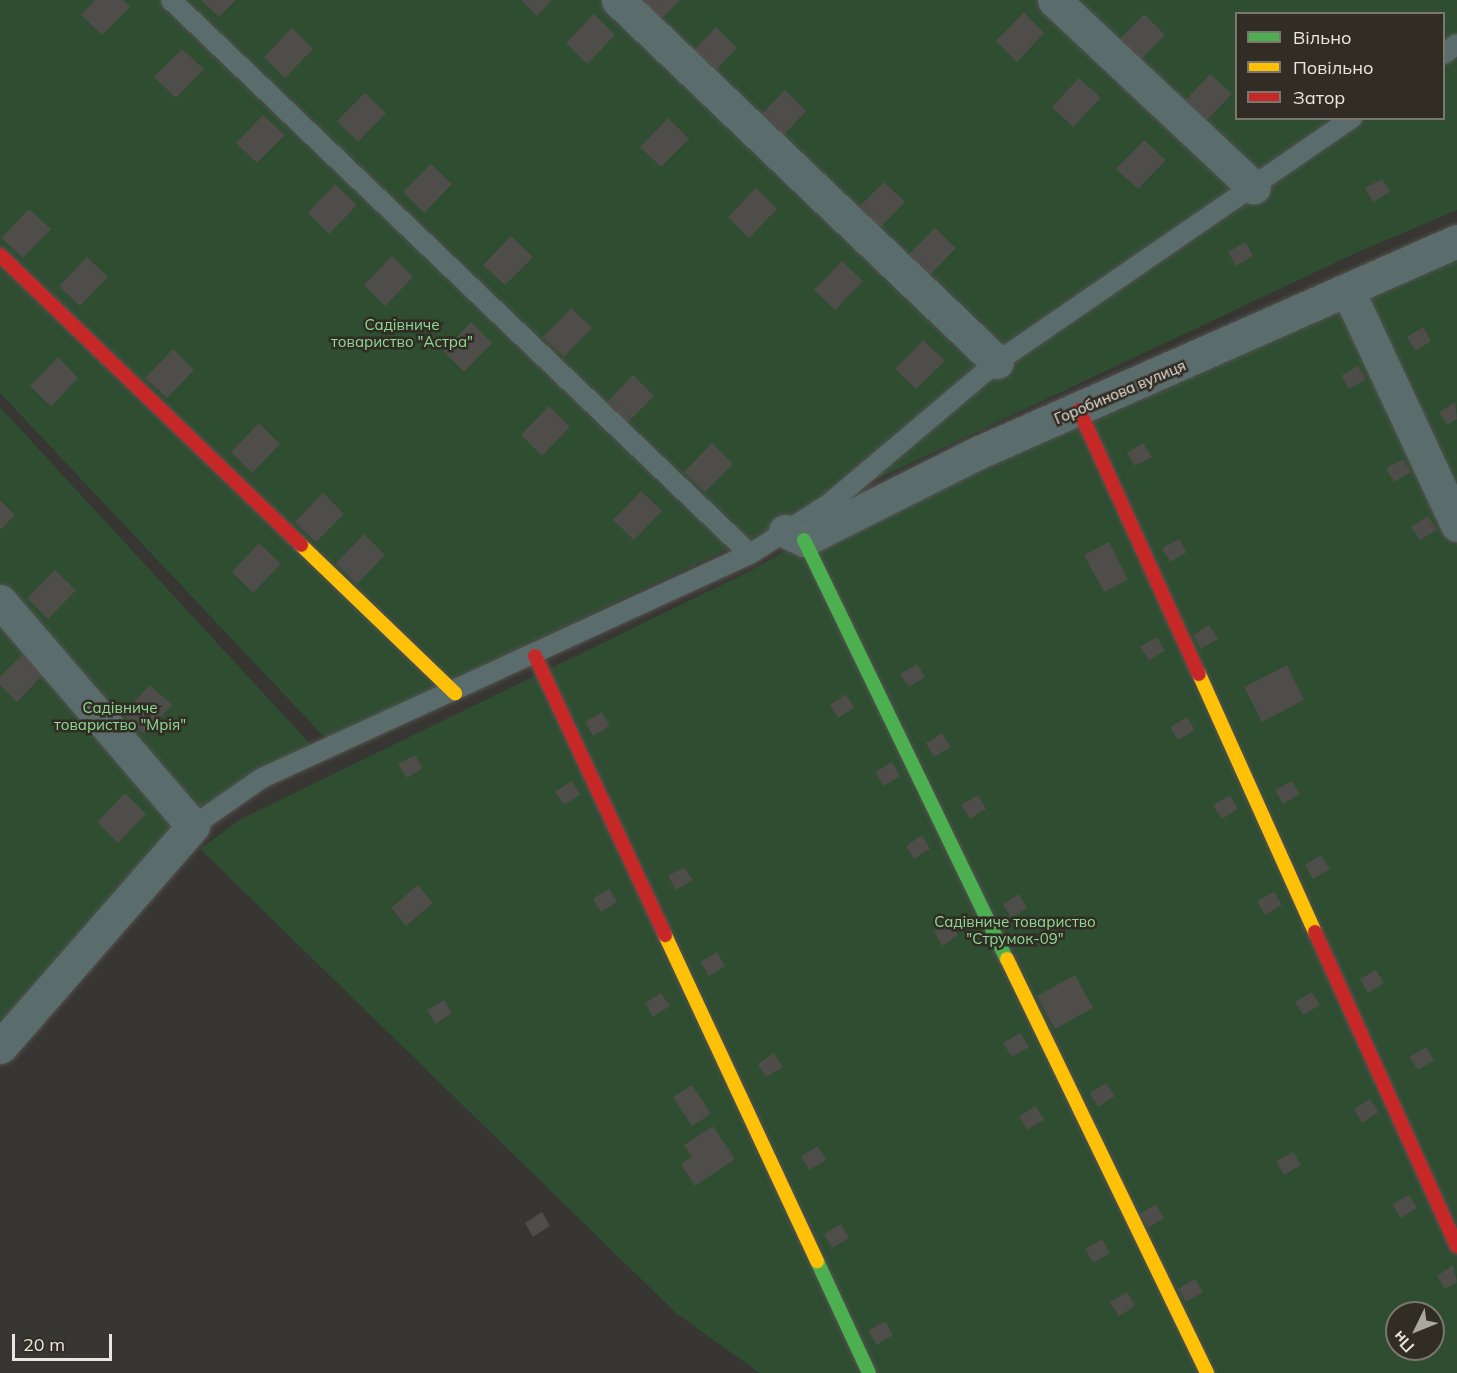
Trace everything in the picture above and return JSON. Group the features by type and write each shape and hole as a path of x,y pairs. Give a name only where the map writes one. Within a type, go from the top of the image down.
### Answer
{"street":[{"path":"618,0 997,362"},
{"path":"1054,0 1254,188"},
{"name":"Горобинова вулиця","path":"795,536 975,454 1349,293 1457,241"},
{"path":"0,255 454,693"},
{"path":"1349,293 1457,525"},
{"path":"1079,410 1457,1246"},
{"path":"795,536 1207,1373"},
{"path":"0,601 193,826 6,1025"},
{"path":"535,656 869,1373"}],"lane":[{"path":"171,0 750,554"},
{"path":"193,826 262,778 535,656 750,554 795,536 830,502 997,362 1254,188 1349,120"}],"green space":[{"name":"Садівниче товариство \"Астра\"","path":"0,0 1457,0 1457,210 1358,252 326,739 0,393"},
{"name":"Садівниче товариство \"Струмок-09\"","path":"1457,243 1457,1373 760,1373 677,1314 200,849 241,819 750,571 969,447"},
{"name":"Садівниче товариство \"Мрія\"","path":"0,407 311,745 184,817 0,1023"}],"building":[{"path":"95,0 123,0 130,7 102,35 81,15"},
{"path":"201,0 236,0 219,17"},
{"path":"521,0 552,0 537,16"},
{"path":"639,0 680,0 660,20"},
{"path":"1024,12 1044,33 1017,62 996,41"},
{"path":"594,14 615,35 587,64 566,43"},
{"path":"1144,14 1165,35 1137,64 1116,43"},
{"path":"716,27 737,48 709,77 688,56"},
{"path":"292,28 313,49 285,78 264,57"},
{"path":"182,49 204,69 176,98 154,77"},
{"path":"1210,74 1232,94 1204,123 1183,103"},
{"path":"1079,78 1101,98 1073,127 1052,107"},
{"path":"785,90 806,111 779,140 757,119"},
{"path":"365,93 386,113 358,142 337,121"},
{"path":"263,115 285,135 257,163 236,143"},
{"path":"668,118 689,139 661,167 640,147"},
{"path":"1144,140 1166,160 1138,189 1116,169"},
{"path":"431,164 452,184 424,213 403,192"},
{"path":"1382,179 1390,192 1373,202 1365,188"},
{"path":"884,182 905,202 877,231 856,210"},
{"path":"335,184 357,205 329,234 308,213"},
{"path":"756,188 777,209 749,238 728,217"},
{"path":"29,209 51,229 23,258 1,238"},
{"path":"935,228 956,248 928,277 907,256"},
{"path":"511,236 533,257 505,285 483,265"},
{"path":"1245,242 1253,256 1236,266 1228,252"},
{"path":"392,256 413,277 385,306 364,285"},
{"path":"87,257 108,277 80,306 59,286"},
{"path":"842,261 863,281 835,310 814,290"},
{"path":"571,308 592,328 564,357 543,337"},
{"path":"471,322 492,343 464,372 443,351"},
{"path":"1423,327 1431,341 1415,351 1407,337"},
{"path":"923,340 945,361 916,389 895,369"},
{"path":"173,349 194,370 167,398 145,378"},
{"path":"58,357 78,378 51,407 30,386"},
{"path":"1358,366 1366,379 1349,389 1341,376"},
{"path":"633,375 654,396 626,424 605,404"},
{"path":"1455,402 1457,419 1447,425 1439,412"},
{"path":"549,406 570,427 542,456 521,435"},
{"path":"259,423 280,444 252,473 231,452"},
{"path":"712,443 733,464 705,492 684,472"},
{"path":"1143,443 1152,457 1135,466 1127,453"},
{"path":"1403,459 1411,472 1394,482 1386,468"},
{"path":"641,491 662,511 634,540 613,520"},
{"path":"323,493 344,514 316,542 295,522"},
{"path":"0,500 15,515 0,530"},
{"path":"1428,516 1437,530 1420,540 1411,527"},
{"path":"364,534 385,555 357,584 336,563"},
{"path":"1179,539 1187,552 1170,562 1162,548"},
{"path":"1109,542 1128,580 1104,592 1084,555"},
{"path":"259,543 281,564 253,593 232,572"},
{"path":"55,570 76,590 48,619 27,598"},
{"path":"1209,625 1218,639 1201,649 1193,635"},
{"path":"1157,637 1165,651 1149,660 1140,647"},
{"path":"24,653 45,673 17,702 0,685 0,677"},
{"path":"917,664 925,677 909,687 900,674"},
{"path":"1287,665 1304,700 1262,722 1244,687"},
{"path":"150,685 172,705 144,734 123,714"},
{"path":"846,694 854,708 838,718 830,705"},
{"path":"602,712 610,726 593,736 585,722"},
{"path":"1187,717 1195,730 1178,740 1170,727"},
{"path":"942,733 951,747 934,757 926,743"},
{"path":"415,755 423,768 407,778 398,764"},
{"path":"892,762 900,776 884,786 875,772"},
{"path":"572,781 580,795 564,805 555,792"},
{"path":"1292,781 1300,794 1283,804 1275,790"},
{"path":"125,793 146,814 118,843 97,822"},
{"path":"978,795 986,809 970,819 961,805"},
{"path":"1230,795 1238,809 1222,819 1213,805"},
{"path":"922,835 930,849 914,859 906,846"},
{"path":"1321,855 1330,869 1313,879 1305,865"},
{"path":"684,867 693,880 676,890 668,876"},
{"path":"418,885 433,903 406,926 391,908"},
{"path":"609,888 617,902 601,912 593,899"},
{"path":"1274,892 1282,905 1265,915 1257,901"},
{"path":"1019,894 1027,908 1011,918 1003,904"},
{"path":"950,922 958,935 942,946 934,932"},
{"path":"717,952 725,966 709,976 700,962"},
{"path":"1376,970 1384,983 1368,993 1360,979"},
{"path":"1075,975 1093,1008 1055,1029 1037,996"},
{"path":"1312,992 1320,1005 1303,1015 1295,1002"},
{"path":"661,993 670,1006 653,1017 645,1003"},
{"path":"444,1000 452,1013 436,1024 427,1010"},
{"path":"1020,1033 1029,1047 1012,1057 1003,1043"},
{"path":"1426,1047 1434,1060 1418,1070 1409,1057"},
{"path":"774,1053 783,1067 766,1077 758,1064"},
{"path":"1106,1083 1115,1096 1098,1107 1090,1093"},
{"path":"692,1085 711,1114 692,1126 673,1097"},
{"path":"1370,1099 1379,1112 1362,1123 1354,1109"},
{"path":"1036,1106 1044,1120 1027,1130 1019,1116"},
{"path":"713,1126 735,1159 695,1186 681,1164 692,1157 684,1145"},
{"path":"818,1146 826,1160 809,1170 801,1156"},
{"path":"1293,1152 1301,1165 1284,1175 1276,1161"},
{"path":"1409,1195 1417,1208 1401,1218 1392,1204"},
{"path":"1156,1204 1164,1218 1148,1228 1139,1214"},
{"path":"542,1212 550,1226 533,1237 525,1223"},
{"path":"841,1224 849,1238 832,1248 824,1234"},
{"path":"1102,1239 1110,1253 1093,1263 1085,1249"},
{"path":"1453,1265 1457,1282 1445,1289 1437,1276"},
{"path":"1195,1279 1203,1292 1186,1302 1178,1289"},
{"path":"1127,1292 1135,1306 1119,1316 1110,1302"},
{"path":"885,1321 893,1335 877,1345 868,1331"}],"traffic: fast":[{"path":"804,540 1007,959"},
{"path":"817,1261 869,1373"}],"traffic: slow":[{"path":"301,545 455,693"},
{"path":"1199,674 1315,932"},
{"path":"665,935 817,1261"},
{"path":"1007,959 1207,1373"}],"traffic: jam":[{"path":"0,255 301,545"},
{"path":"1079,410 1199,674"},
{"path":"535,656 665,935"},
{"path":"1315,932 1457,1246"}]}
